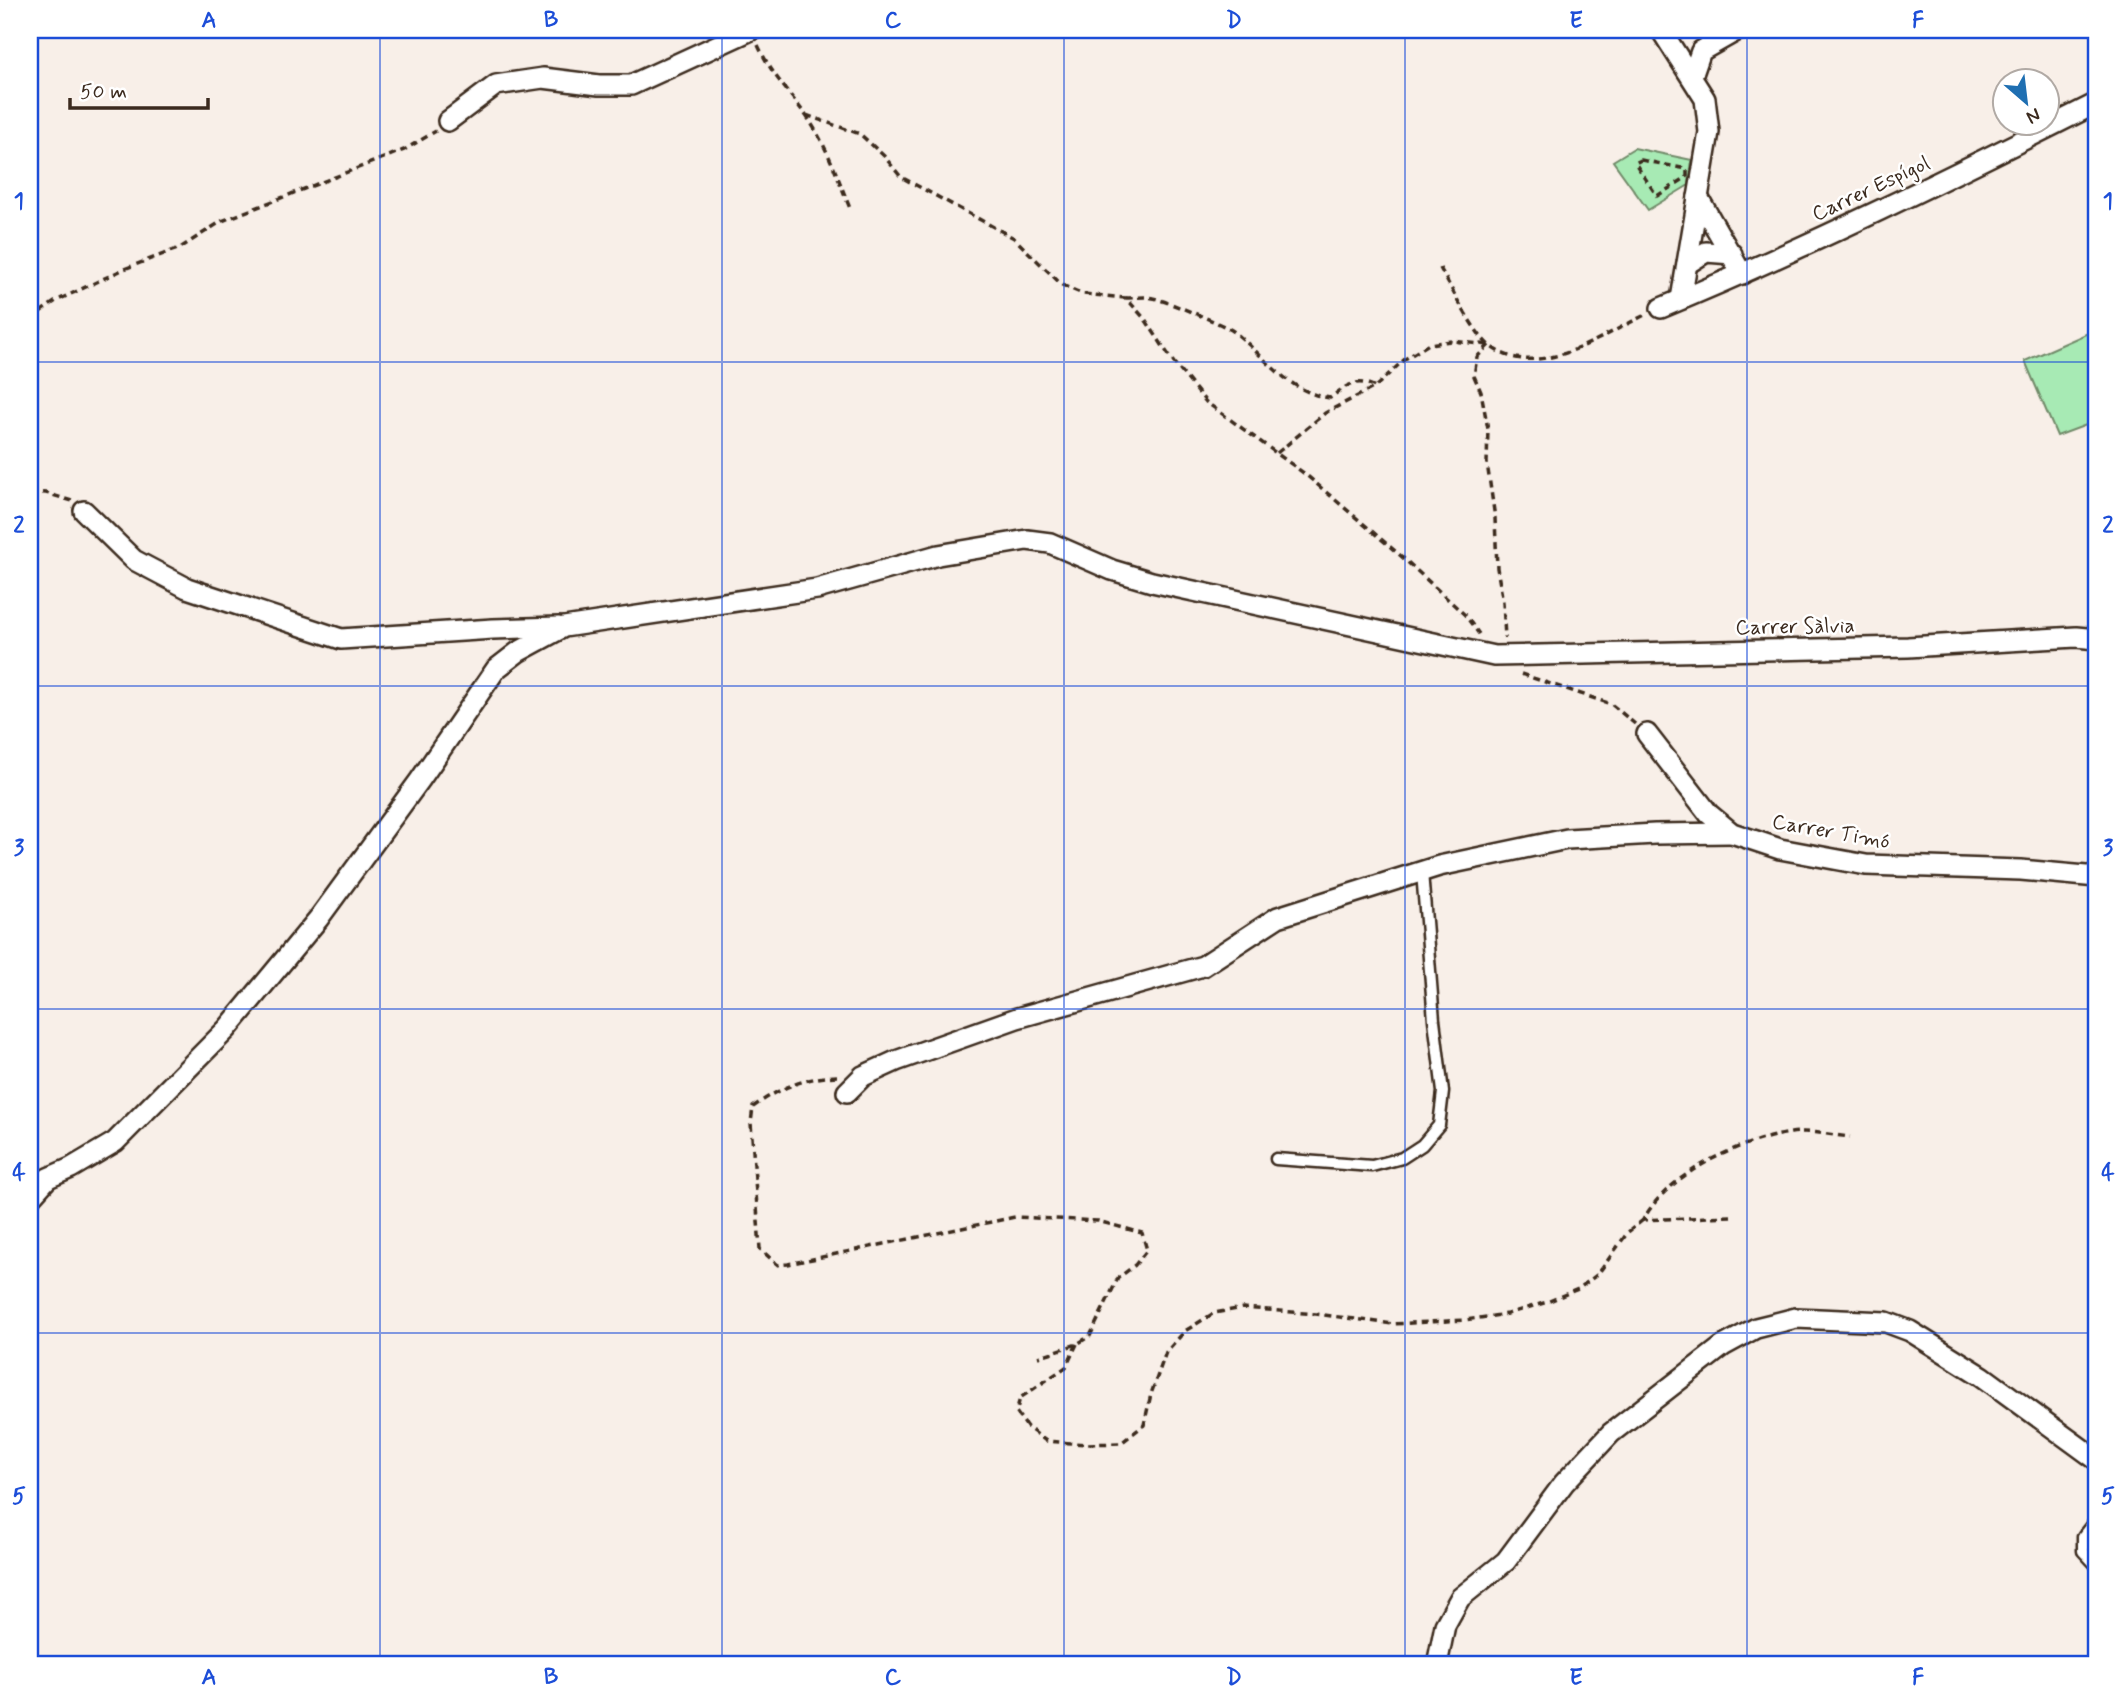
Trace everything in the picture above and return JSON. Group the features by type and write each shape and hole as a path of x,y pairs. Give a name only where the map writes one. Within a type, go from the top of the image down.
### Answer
{"street":[{"path":"448,121 496,85 543,78 599,85 631,85 751,30"},
{"path":"1692,77 1701,51 1738,30"},
{"path":"1664,34 1701,51"},
{"path":"1664,34 1705,99 1709,132 1681,299"},
{"name":"Carrer Espígol","path":"1661,308 1742,274 1943,180 2097,103"},
{"path":"1698,197 1742,274"},
{"path":"1687,264 1706,252 1732,254"},
{"path":"84,511 134,560 187,588 341,639 564,627"},
{"name":"Carrer Sàlvia","path":"564,627 817,589 938,555 1027,540 1050,543 1112,570 1152,582 1498,655 1908,647 2076,637 2097,639"},
{"path":"30,1198 48,1178 115,1142 227,1029 319,918 420,780 496,669 518,652 564,627"},
{"name":"Carrer Timó","path":"1647,734 1709,814 1732,833 1780,849 1866,865 2021,870 2097,877"},
{"path":"847,1092 863,1076 896,1061 1017,1018 1203,967 1279,917 1439,866 1567,839 1732,833"},
{"path":"1437,1665 1445,1625 1460,1598 1506,1561 1564,1483 1612,1433 1723,1346 1756,1328 1796,1318 1886,1322 1910,1331 2002,1391 2097,1460"}],"lane":[{"path":"1276,1159 1372,1166 1402,1158 1422,1145 1439,1125 1443,1092 1434,1020 1422,872"},
{"path":"2097,1518 2083,1535 2083,1551 2097,1566"}],"path":[{"path":"751,30 764,59 786,93 806,116 829,154 851,211"},
{"path":"806,116 860,134 884,156 901,177 1014,238 1062,285 1083,294 1153,298 1232,330 1295,386 1320,396 1330,398 1357,381 1375,387"},
{"path":"30,319 56,301 124,269 180,248 222,221 404,150 432,135 448,121"},
{"path":"1641,160 1687,169 1687,177 1657,196 1635,163 1641,160"},
{"path":"1440,268 1489,345"},
{"path":"1126,298 1145,319 1174,363 1206,402 1305,474 1419,573 1465,615 1512,671 1611,704 1647,734"},
{"path":"1277,453 1325,413 1375,387 1405,359 1429,344 1451,341 1489,345 1511,356 1534,360 1556,358 1661,308"},
{"path":"1489,345 1477,357 1474,376 1481,392 1488,429 1489,493 1495,518 1497,568 1505,629 1498,655"},
{"path":"30,492 46,493 71,501 84,511"},
{"path":"863,1076 826,1076 779,1089 753,1107 751,1123 760,1249 778,1265 788,1264 1015,1217 1098,1221 1142,1233 1147,1250 1135,1265 1118,1278 1090,1336 1077,1344 1038,1357"},
{"path":"1077,1344 1066,1367 1020,1398 1016,1412 1027,1427 1046,1441 1121,1443 1144,1425 1151,1394 1166,1352 1185,1331 1214,1313 1243,1308 1393,1324 1465,1321 1507,1314 1578,1289 1598,1273 1629,1232 1643,1220 1650,1207 1670,1188 1696,1169 1742,1145 1794,1132 1850,1137"},
{"path":"1643,1220 1731,1216"}],"green space":[{"path":"1634,148 1692,160 1689,185 1648,210 1613,161"},
{"path":"2097,329 2097,421 2057,436 2025,361"}]}
